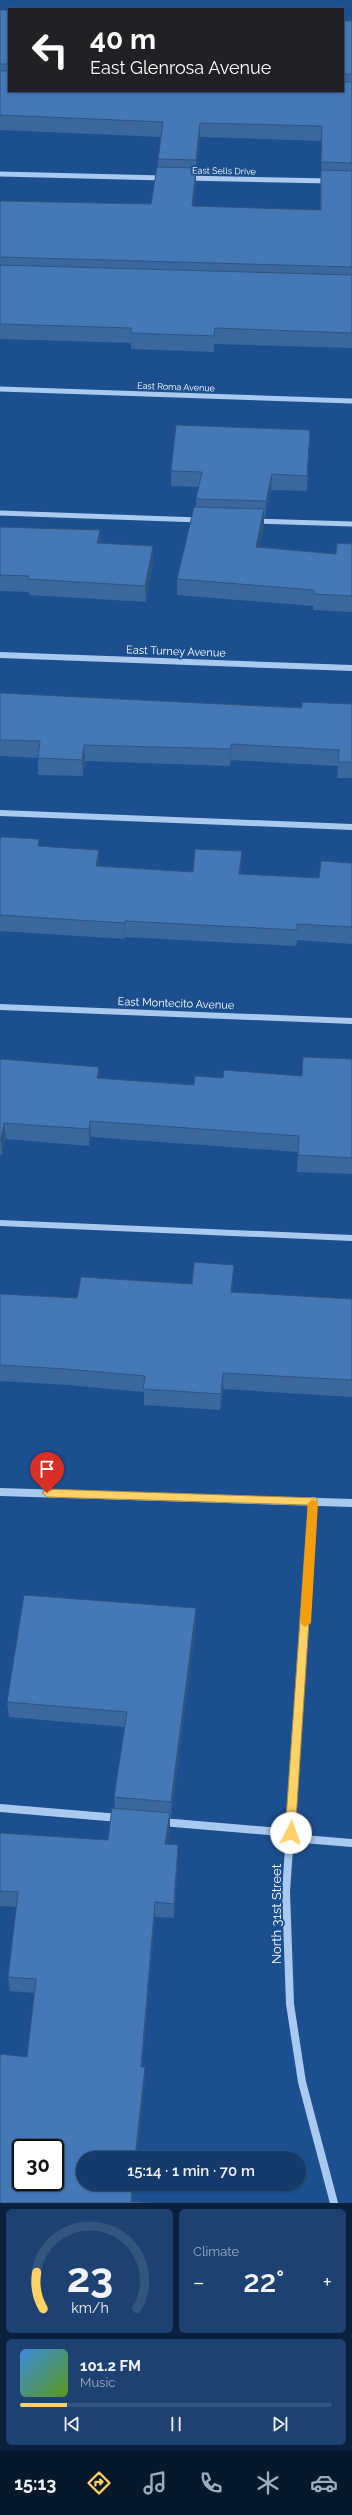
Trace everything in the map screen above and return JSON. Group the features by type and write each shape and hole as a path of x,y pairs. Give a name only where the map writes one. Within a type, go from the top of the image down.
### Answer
{"street":[{"path":"0,174 174,178"},
{"name":"East Sells Drive","path":"182,178 338,182"},
{"name":"East Roma Avenue","path":"0,388 352,401"},
{"path":"0,513 209,520"},
{"path":"249,521 352,524"},
{"name":"East Turney Avenue","path":"0,655 352,668"},
{"path":"0,813 352,827"},
{"name":"East Montecito Avenue","path":"0,1007 352,1021"},
{"path":"0,1223 352,1238"},
{"path":"0,1492 352,1503"},
{"name":"North 31st Street","path":"313,1501 286,1892 290,2004 302,2082 334,2203"},
{"path":"0,1808 126,1819"},
{"path":"150,1821 352,1843"}],"building":[{"path":"0,10 8,10 8,64 0,64"},
{"path":"344,21 352,21 352,74 344,74"},
{"path":"0,71 8,71 8,92 344,92 344,82 352,82 352,163 321,162 322,126 200,123 196,160 158,159 163,122 0,115"},
{"path":"157,167 196,168 192,206 321,210 321,170 352,171 352,267 0,257 0,201 151,204"},
{"path":"0,265 352,275 352,333 215,328 214,336 131,333 131,328 0,324"},
{"path":"176,425 310,430 307,476 272,474 266,501 196,499 202,472 171,471"},
{"path":"194,507 264,509 256,547 336,554 337,543 352,544 352,596 314,594 314,590 177,579"},
{"path":"0,527 100,530 97,543 153,546 145,586 28,579 29,576 0,575"},
{"path":"0,693 302,708 302,702 352,704 352,762 338,762 339,750 231,744 231,749 84,745 82,760 38,758 40,741 0,740"},
{"path":"1,837 39,839 38,846 99,850 96,866 193,872 195,849 242,851 239,874 319,878 321,861 352,863 352,927 297,924 297,930 125,921 124,923 0,915"},
{"path":"303,1057 352,1059 352,1158 298,1155 299,1136 90,1121 89,1129 4,1123 0,1139 0,1059 99,1067 97,1078 194,1085 195,1076 223,1078 224,1070 302,1076"},
{"path":"194,1262 234,1265 231,1292 352,1299 352,1380 223,1373 221,1394 143,1389 145,1376 0,1365 0,1294 77,1298 81,1277 192,1284"},
{"path":"24,1595 196,1608 171,1802 114,1797 127,1712 7,1702"},
{"path":"112,1808 170,1813 165,1844 178,1845 174,1904 155,1902 141,2067 145,2067 136,2151 76,2151 76,2191 132,2191 131,2201 149,2203 0,2203 0,2058 1,2054 27,2057 36,1979 8,1977 18,1892 0,1891 0,1833 108,1840"}],"slow traffic":[{"path":"305,1623 313,1503"}],"route":[{"path":"47,1493 313,1501 291,1833"}]}
